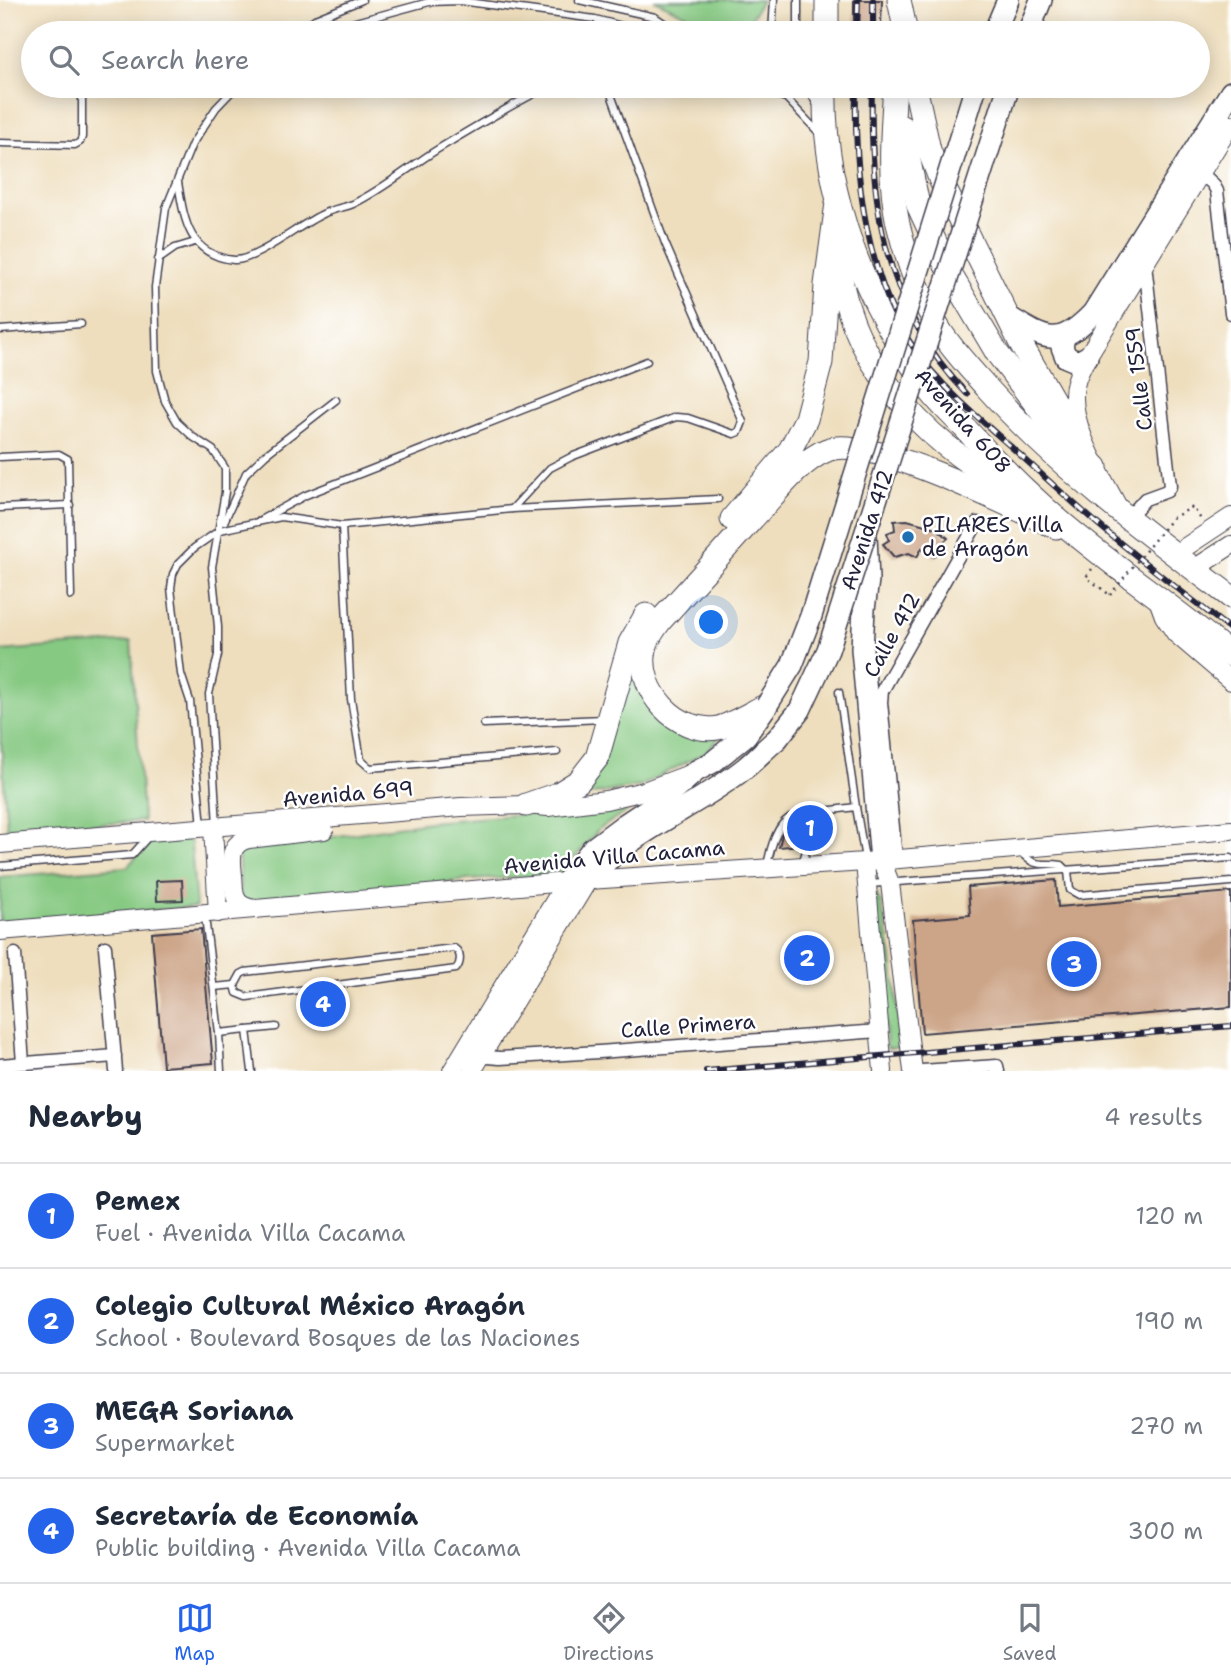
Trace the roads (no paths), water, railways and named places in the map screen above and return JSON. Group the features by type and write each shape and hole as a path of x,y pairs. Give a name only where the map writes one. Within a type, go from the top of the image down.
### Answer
{"highway":[{"path":"827,21 828,0"},
{"path":"897,21 898,0"},
{"path":"898,0 903,21"},
{"name":"Avenida 608","path":"826,98 827,131 838,197 856,255 881,313 933,395 1040,504"},
{"name":"Avenida 608","path":"895,98 891,131 892,178 898,222 910,263 940,331 959,357 1010,413 1066,467 1231,597"},
{"path":"898,98 918,205 949,272 997,353 1050,424 1096,467"},
{"path":"918,98 929,150 941,181 1022,346 1059,411 1085,445"},
{"path":"838,197 838,266 847,304 871,358 894,393 923,426 960,457 1040,504 1231,655"},
{"path":"526,805 558,794 579,780 597,758 630,643 645,617 790,450 806,419 821,362 826,285 838,197"},
{"path":"767,705 719,728 690,726 665,710 649,686 644,668 645,650 650,635 660,621 771,498 790,478 828,449 845,447 885,455 924,468 1081,539"}],"main road":[{"path":"999,21 1008,0"},
{"path":"1033,21 1041,0"},
{"path":"1010,318 1036,334 1064,337 1079,328 1093,313 1231,92"},
{"name":"Avenida 412","path":"565,884 592,849 666,797 696,771 713,762 746,735 792,665 811,616 972,98"},
{"name":"Avenida 412","path":"588,880 626,844 745,768 777,738 800,710 828,650 1005,98"},
{"path":"1064,337 1062,347 1066,357 1078,362 1087,357"},
{"path":"866,535 868,580 862,649 881,861"}],"street":[{"path":"1125,515 1085,445 1076,413 1075,390 1087,357 1231,124"},
{"path":"1201,173 1217,191 1231,313"},
{"name":"Calle 1559","path":"1125,515 1144,499 1169,489 1170,483 1145,264"},
{"path":"1175,554 1231,517"},
{"name":"Calle 412","path":"881,861 882,691 977,523"},
{"path":"1194,569 1231,545"},
{"path":"1157,597 1164,616 1176,634 1231,681"},
{"name":"Avenida 699","path":"0,844 423,810 526,805 548,807 606,800 643,791 696,771"},
{"path":"263,910 241,904 235,896 231,858 233,848 238,843 249,839 391,822 423,810"},
{"path":"211,828 211,914"},
{"name":"Avenida Villa Cacama","path":"0,931 588,880 881,861 1231,830"},
{"path":"881,861 890,883 912,1071"},
{"path":"881,861 867,885 883,1071"},
{"path":"452,1071 472,1060 588,880"},
{"path":"472,1060 565,884"},
{"path":"105,947 116,1071"},
{"path":"15,954 23,1063"},
{"name":"Calle Primera","path":"472,1060 879,1031"},
{"path":"0,1065 114,1056"},
{"path":"922,1071 997,1066 1001,1071"}],"lane":[{"path":"312,21 362,0"},
{"path":"579,0 655,17 661,21"},
{"path":"773,21 774,0"},
{"path":"798,0 798,21"},
{"path":"359,21 429,2 460,1 600,21"},
{"path":"315,19 328,21"},
{"path":"0,143 75,145 80,142 82,98"},
{"path":"211,828 209,694 218,655 212,567 225,492 225,468 213,450 177,422 164,401 160,381 155,287 166,208 192,144 226,98"},
{"path":"177,180 184,216 194,242 212,254 236,261 257,253 323,214 350,205 384,187 437,150 528,98"},
{"path":"512,509 550,468 571,457 676,417 688,418 734,434 742,427 743,422 665,243 612,98"},
{"path":"786,98 827,131"},
{"path":"812,98 827,131"},
{"path":"158,260 175,248 194,242"},
{"path":"0,330 81,324"},
{"path":"259,520 306,495 647,361"},
{"path":"220,530 246,473 336,400"},
{"path":"0,457 59,454 65,456 69,463 71,596"},
{"path":"211,828 190,701 181,674 170,588 178,564 194,548 220,530 281,517 342,526 512,509 718,499"},
{"path":"0,508 69,505"},
{"path":"342,526 351,699 364,765 370,768 557,752"},
{"path":"839,692 856,807 881,861"},
{"path":"484,724 608,719"},
{"path":"767,869 773,841 792,816 815,815 856,807"},
{"path":"0,866 132,855 152,832"},
{"path":"802,866 808,844"},
{"path":"1019,849 1028,860 1037,865 1058,864 1068,871 1070,890 1079,895 1231,882"},
{"path":"867,885 1231,858"},
{"path":"211,914 221,1071"},
{"path":"454,948 460,958 456,969 261,996 242,996 237,993 236,985 241,974 245,972 454,948"},
{"path":"214,987 236,985"},
{"path":"219,1033 276,1027"},
{"path":"247,1030 252,1071"}],"railway":[{"path":"857,21 858,0"},
{"path":"873,0 873,21"},
{"path":"856,98 859,176 868,235 885,292 908,340 935,375 984,423 1106,531 1231,630"},
{"path":"872,98 874,171 879,212 899,289 916,325 939,360 967,394"},
{"path":"706,1071 1231,1026"}],"place":[{"name":"PILARES Villa de Aragón","path":"908,537"},
{"name":"Pemex","path":"810,828"},
{"name":"Colegio Cultural México Aragón","path":"807,958"},
{"name":"MEGA Soriana","path":"1074,964"},
{"name":"Secretaría de Economía","path":"323,1004"}]}
